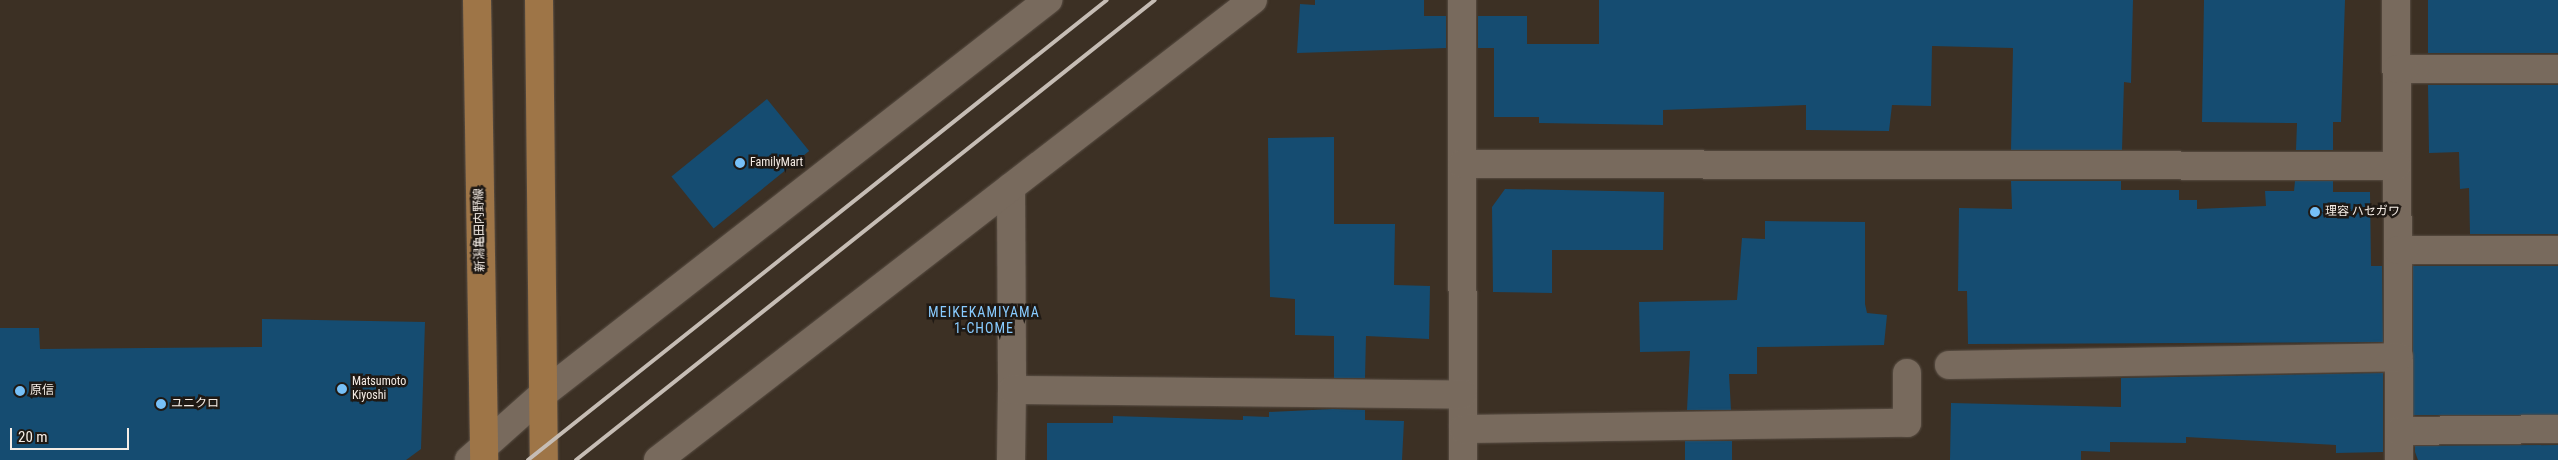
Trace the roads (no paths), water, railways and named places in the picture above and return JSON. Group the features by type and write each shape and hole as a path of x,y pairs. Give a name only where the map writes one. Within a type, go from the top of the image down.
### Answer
{"main road":[{"name":"新潟亀田内野線","path":"477,0 479,456"},
{"path":"539,0 544,460"}],"street":[{"path":"479,456 543,394 1048,0"},
{"path":"658,460 1253,0"},
{"path":"1462,0 1463,460"},
{"path":"2396,0 2400,460"},
{"path":"2397,69 2558,69"},
{"path":"1462,164 2397,166"},
{"path":"1011,188 1011,460"},
{"path":"2398,250 2558,250"},
{"path":"1949,365 2399,357"},
{"path":"1463,429 1908,423 1906,373"},
{"path":"1012,390 1463,396"},
{"path":"2399,431 2558,429"}],"railway":[{"path":"528,460 1107,0"},
{"path":"576,460 1155,0"}],"place":[{"name":"FamilyMart","path":"740,163"},
{"name":"理容 ハセガワ","path":"2315,212"},
{"name":"Matsumoto Kiyoshi","path":"342,389"},
{"name":"原信","path":"20,391"},
{"name":"ユニクロ","path":"161,404"}],"district":[{"name":"MEIKEKAMIYAMA 1-CHOME","path":"984,320"}]}
